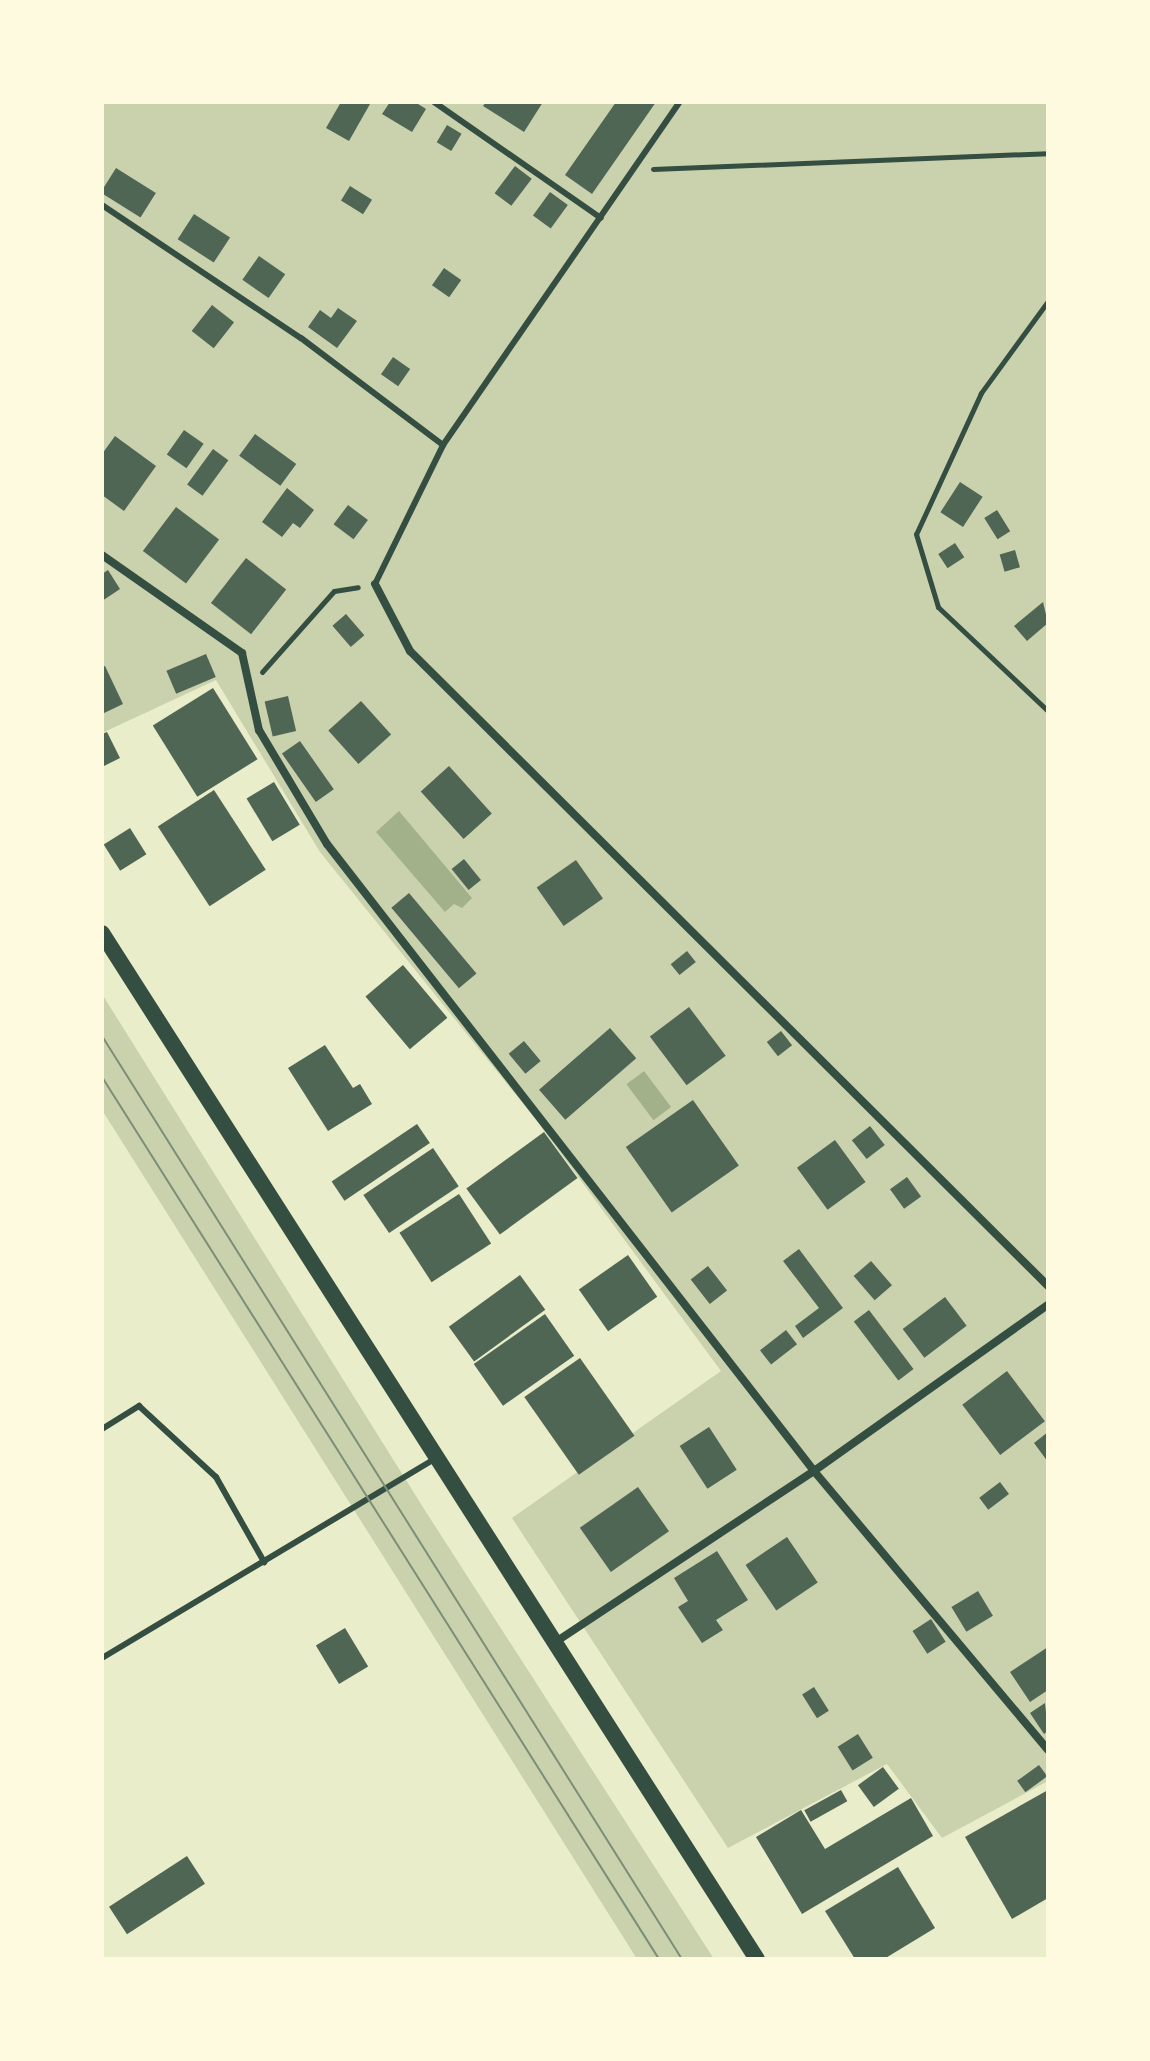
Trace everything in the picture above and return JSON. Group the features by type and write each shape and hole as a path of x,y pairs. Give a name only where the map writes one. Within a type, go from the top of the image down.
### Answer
{"main road":[{"path":"102,933 757,1959"}],"street":[{"path":"102,555 242,653 259,730 327,844 814,1471 1048,1750"},
{"path":"375,584 410,651 1048,1286"},
{"path":"554,1643 814,1471 1048,1305"}],"lane":[{"path":"434,102 601,218"},
{"path":"375,584 443,445 680,102"},
{"path":"102,205 301,338 443,445"},
{"path":"102,1429 139,1406 216,1477 264,1562"},
{"path":"102,1658 438,1457"}],"path":[{"path":"643,179 654,169 1048,153"},
{"path":"1048,301 981,393 916,534 938,607 1048,711"},
{"path":"248,677 268,670 334,591 375,584"}],"shaded area":[{"path":"102,102 1048,102 1048,1781 942,1838 887,1764 728,1848 512,1518 721,1371 537,1121 320,852 216,680 102,733"},
{"path":"399,811 472,898 462,908 454,904 445,912 376,832"},
{"path":"102,994 426,1512 714,1959 637,1959 102,1110"},
{"path":"644,1071 671,1107 654,1120 626,1084"}],"building":[{"path":"341,102 370,104 349,141 326,128"},
{"path":"390,102 415,102 426,109 412,132 382,114"},
{"path":"486,102 543,102 524,132 483,106"},
{"path":"616,102 656,102 592,194 565,175"},
{"path":"447,125 462,134 451,151 437,142"},
{"path":"515,166 532,179 511,206 495,193"},
{"path":"116,168 156,193 140,217 102,193"},
{"path":"350,186 372,200 363,214 341,200"},
{"path":"550,192 568,205 551,228 533,215"},
{"path":"194,214 230,237 214,263 178,239"},
{"path":"259,256 285,274 269,298 242,280"},
{"path":"444,268 461,280 449,297 432,285"},
{"path":"212,305 234,322 214,348 192,331"},
{"path":"338,308 357,321 337,348 308,327 320,310 331,318"},
{"path":"393,357 410,369 398,386 381,374"},
{"path":"184,430 204,444 186,468 167,455"},
{"path":"255,434 296,464 280,486 239,456"},
{"path":"115,436 156,466 124,511 102,495 102,454"},
{"path":"213,449 228,460 203,496 187,485"},
{"path":"960,482 983,497 963,527 940,512"},
{"path":"287,488 314,510 300,528 293,523 282,537 262,522"},
{"path":"348,505 368,520 354,539 334,524"},
{"path":"176,507 219,539 186,583 143,551"},
{"path":"997,510 1010,531 998,539 984,518"},
{"path":"955,543 964,557 947,568 938,554"},
{"path":"1015,550 1020,567 1005,572 1000,554"},
{"path":"246,558 286,589 251,634 211,603"},
{"path":"108,570 120,589 102,601 102,574"},
{"path":"1043,602 1048,623 1027,641 1014,626"},
{"path":"346,614 364,635 351,647 332,626"},
{"path":"206,654 216,677 176,694 166,671"},
{"path":"105,666 123,704 102,714 102,667"},
{"path":"213,688 258,759 197,797 153,726"},
{"path":"288,696 296,731 273,736 265,701"},
{"path":"361,701 391,734 358,764 328,730"},
{"path":"107,732 120,758 102,767 102,734"},
{"path":"300,741 334,789 316,802 282,754"},
{"path":"449,766 492,814 464,839 421,791"},
{"path":"274,782 300,825 272,841 247,798"},
{"path":"214,790 266,870 210,906 158,826"},
{"path":"130,828 146,854 120,871 104,844"},
{"path":"464,859 481,880 469,890 452,869"},
{"path":"576,860 603,899 564,926 537,888"},
{"path":"409,893 476,973 459,988 391,908"},
{"path":"687,951 696,962 679,975 671,964"},
{"path":"403,965 447,1018 410,1049 365,996"},
{"path":"689,1007 726,1056 687,1085 650,1036"},
{"path":"610,1028 636,1058 565,1120 539,1090"},
{"path":"781,1031 792,1045 778,1056 767,1042"},
{"path":"524,1041 541,1061 525,1074 509,1054"},
{"path":"325,1045 353,1088 360,1084 372,1104 328,1131 288,1068"},
{"path":"693,1100 739,1166 672,1213 626,1147"},
{"path":"417,1124 430,1143 344,1201 332,1182"},
{"path":"870,1126 885,1145 867,1159 852,1140"},
{"path":"544,1132 578,1178 500,1235 466,1188"},
{"path":"835,1140 866,1182 828,1210 797,1168"},
{"path":"433,1148 459,1186 389,1233 363,1195"},
{"path":"907,1177 921,1196 904,1209 890,1189"},
{"path":"459,1194 491,1243 432,1282 399,1233"},
{"path":"799,1249 843,1308 803,1338 795,1326 819,1308 783,1261"},
{"path":"628,1255 657,1297 608,1331 579,1289"},
{"path":"871,1261 892,1285 875,1300 854,1276"},
{"path":"708,1266 727,1290 710,1304 691,1280"},
{"path":"520,1275 545,1310 474,1362 449,1327"},
{"path":"945,1297 967,1326 924,1358 903,1329"},
{"path":"869,1310 914,1369 898,1381 854,1321"},
{"path":"545,1314 574,1356 503,1406 474,1364"},
{"path":"786,1330 797,1344 771,1365 760,1350"},
{"path":"580,1358 634,1436 579,1475 524,1397"},
{"path":"1007,1371 1045,1421 1000,1455 962,1405"},
{"path":"709,1427 737,1470 707,1489 680,1446"},
{"path":"1048,1432 1048,1462 1034,1443"},
{"path":"1000,1482 1009,1494 988,1510 979,1498"},
{"path":"638,1487 669,1531 611,1572 580,1528"},
{"path":"787,1537 818,1583 776,1611 746,1565"},
{"path":"717,1551 748,1600 716,1620 723,1630 702,1643 678,1607 688,1601 674,1578"},
{"path":"978,1591 993,1616 966,1632 951,1607"},
{"path":"931,1619 946,1642 927,1654 913,1631"},
{"path":"345,1628 368,1667 339,1684 316,1646"},
{"path":"1048,1647 1048,1690 1030,1702 1010,1672"},
{"path":"814,1687 829,1711 817,1718 802,1694"},
{"path":"1045,1703 1048,1731 1044,1734 1030,1713"},
{"path":"858,1734 873,1758 852,1770 838,1747"},
{"path":"1039,1765 1047,1776 1025,1792 1017,1781"},
{"path":"883,1767 899,1789 874,1807 858,1785"},
{"path":"841,1790 847,1801 811,1822 804,1810"},
{"path":"1048,1790 1048,1898 1012,1919 965,1837"},
{"path":"911,1798 933,1836 802,1914 756,1837 801,1810 825,1849"},
{"path":"187,1856 205,1884 127,1934 109,1907"},
{"path":"898,1867 935,1928 884,1959 855,1959 825,1911"}],"tram line":[{"path":"102,1036 682,1959"},
{"path":"102,1077 659,1959"}]}
